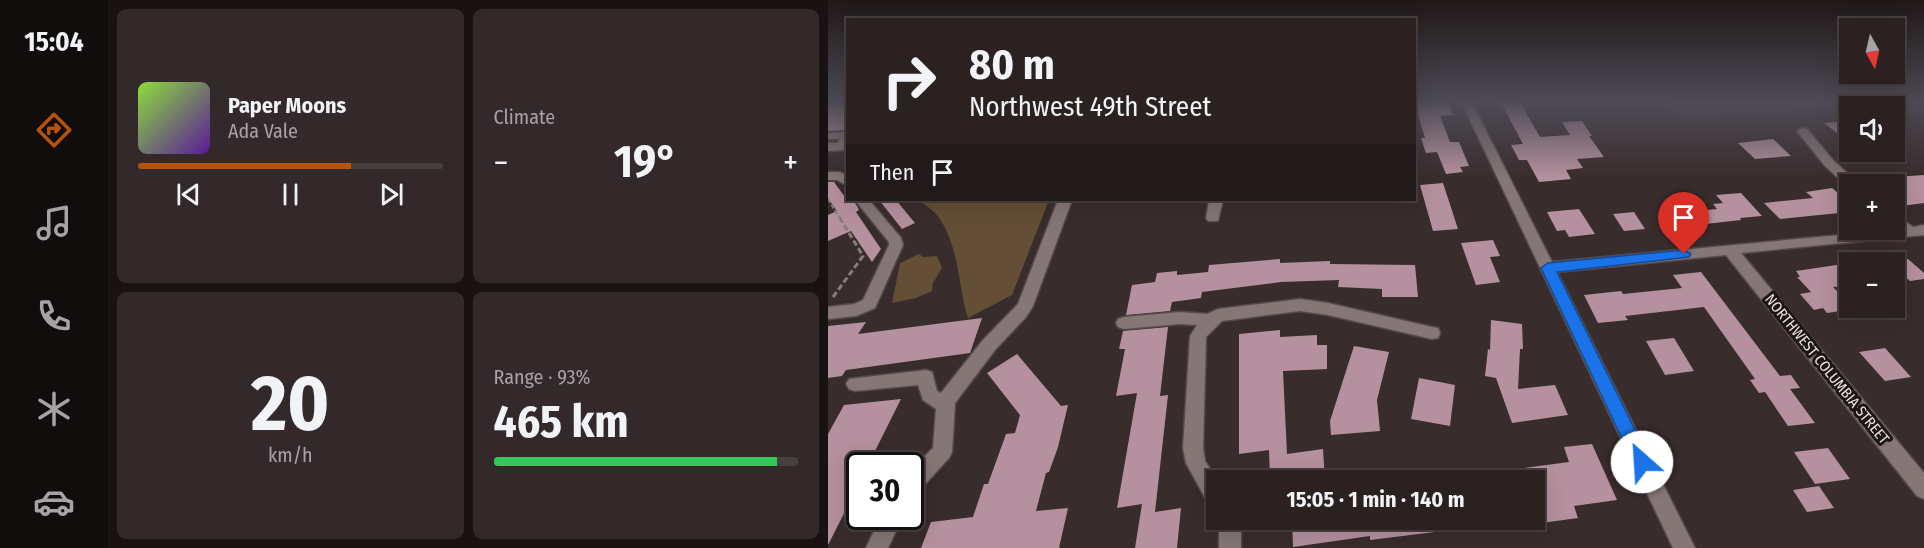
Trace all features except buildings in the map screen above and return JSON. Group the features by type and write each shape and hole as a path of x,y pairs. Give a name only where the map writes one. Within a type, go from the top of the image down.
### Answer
{"street":[{"path":"1479,127 1684,548"},
{"path":"1803,130 1829,163 1842,174"},
{"path":"828,136 846,135"},
{"path":"828,147 840,147 846,140"},
{"path":"828,176 843,177 846,180"},
{"path":"828,313 856,310 869,304 896,245 896,241 863,201"},
{"path":"1213,218 1216,201"},
{"path":"924,471 942,452 946,401 989,345 1020,313 1062,205"},
{"path":"1548,268 1917,230"},
{"name":"NORTHWEST COLUMBIA STREET","path":"1730,250 1924,489"},
{"path":"1124,323 1180,318 1210,320 1233,312 1299,305 1328,309 1432,333"},
{"path":"1206,480 1196,463 1193,448 1198,336 1210,320"},
{"path":"855,384 926,377 929,395 936,401 946,401"},
{"path":"877,548 885,530"},
{"path":"1230,530 1230,548"}],"path":[{"path":"828,199 863,256 835,296 828,297"}],"shaded area":[{"path":"920,201 1049,201 1012,295 968,318 950,238 930,208"},
{"path":"919,254 923,257 937,256 942,268 933,283 932,291 916,298 892,303 900,263"}],"route":[{"path":"1642,462 1548,268 1684,254"}]}
